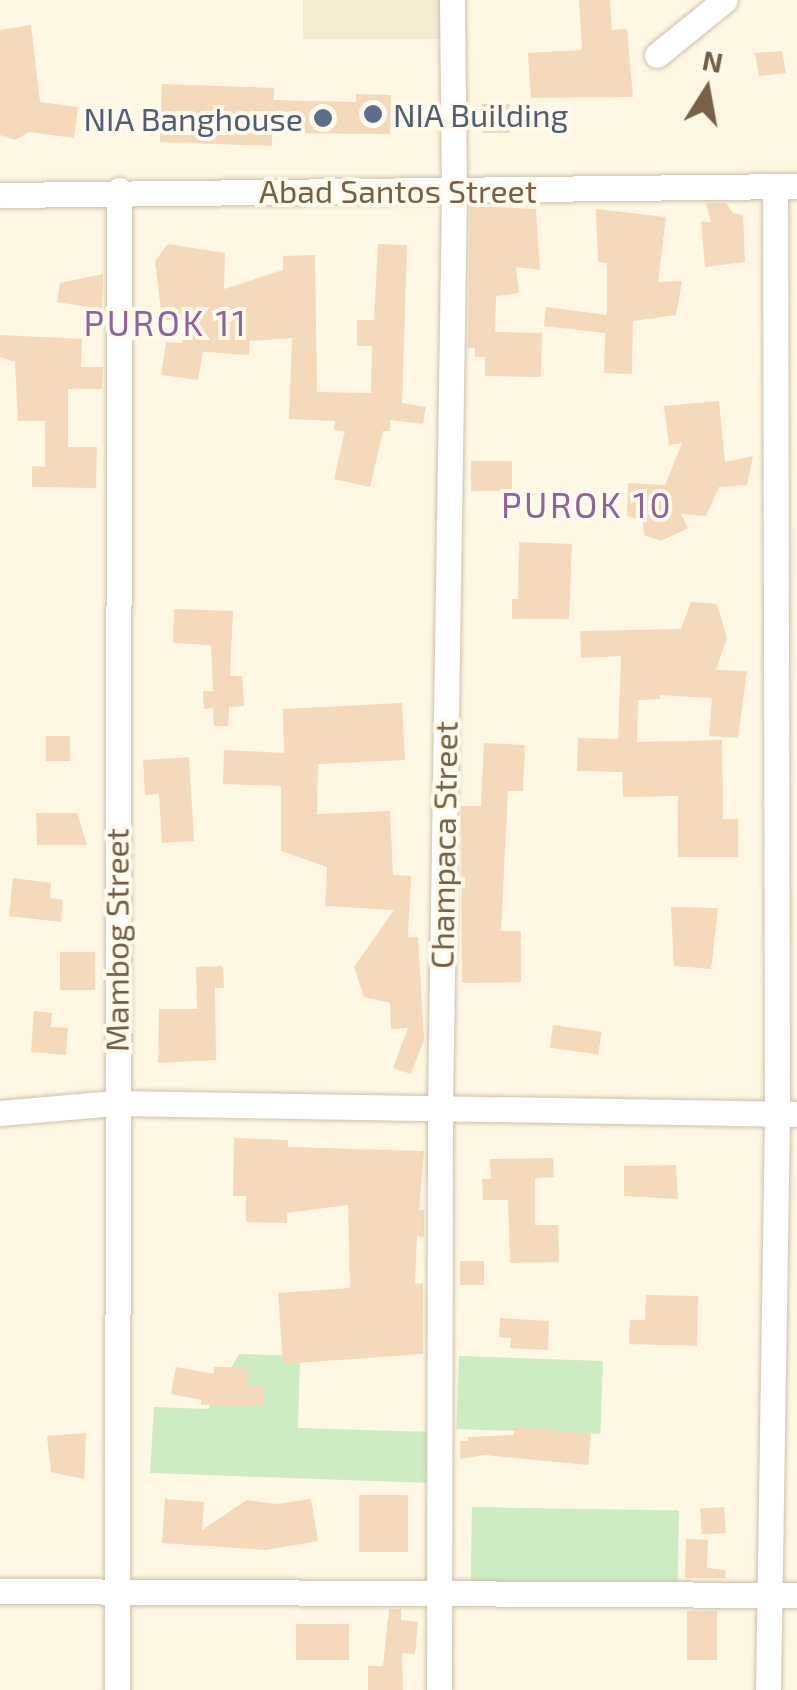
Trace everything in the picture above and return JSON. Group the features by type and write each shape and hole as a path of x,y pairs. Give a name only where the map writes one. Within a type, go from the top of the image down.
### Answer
{"street":[{"name":"Champaca Street","path":"439,1690 440,1106 454,191 452,0"},
{"path":"657,55 724,0"},
{"name":"Abad Santos Street","path":"0,194 786,187"},
{"path":"768,1690 767,1595 787,1114 786,187"},
{"name":"Mambog Street","path":"118,1690 115,1103 119,190"},
{"path":"0,1113 115,1103 787,1114"},
{"path":"0,1591 440,1590 797,1595"}],"shaded area":[{"path":"303,0 444,0 444,39 303,39"}],"green space":[{"path":"239,1354 300,1356 298,1428 432,1432 431,1483 150,1473 154,1407 208,1409"},
{"path":"459,1356 603,1361 600,1434 456,1429"},
{"path":"472,1507 679,1511 678,1589 471,1585"}],"building":[{"path":"579,0 610,0 612,30 627,29 633,97 531,98 528,53 582,50"},
{"path":"31,25 40,102 78,107 74,138 29,132 15,140 0,135 0,30"},
{"path":"782,51 786,73 759,76 755,53"},
{"path":"162,84 274,88 274,100 356,102 356,94 391,95 390,134 272,133 272,146 160,142"},
{"path":"482,104 510,104 510,133 482,133"},
{"path":"706,203 726,203 733,213 743,215 745,262 705,267 701,221 711,222"},
{"path":"470,206 536,209 540,270 516,267 519,293 496,296 495,332 542,333 541,377 485,376 485,357 475,357 475,348 468,348"},
{"path":"596,209 666,217 658,282 682,281 676,315 633,321 632,374 604,373 605,333 544,326 546,307 607,315 607,263 598,262"},
{"path":"168,244 225,253 224,289 283,270 283,256 315,255 317,392 371,393 372,346 357,346 357,320 374,320 378,244 407,245 402,403 426,407 423,424 390,420 390,431 383,431 370,487 334,479 345,431 334,430 335,421 289,419 292,338 250,341 249,355 203,352 198,380 161,375 166,342 182,343 184,322 162,319 155,261"},
{"path":"103,274 102,309 57,302 60,283"},
{"path":"0,335 82,339 81,367 103,367 102,389 68,389 68,447 97,447 96,488 32,487 32,466 45,467 45,421 18,421 15,362 0,357"},
{"path":"719,401 725,462 753,456 747,485 719,487 706,516 681,514 688,528 661,541 644,535 643,521 627,516 628,483 665,485 682,443 669,445 664,406"},
{"path":"471,461 512,461 512,491 471,491"},
{"path":"519,542 572,544 569,619 512,619 512,599 518,599"},
{"path":"691,602 717,604 727,638 716,670 747,671 738,738 709,736 712,698 660,695 660,699 638,700 637,742 722,740 723,819 738,819 738,857 678,857 678,796 623,797 622,772 577,771 578,738 618,739 621,656 581,658 580,631 681,629"},
{"path":"174,609 233,611 230,676 242,676 244,706 229,707 228,726 214,726 213,708 204,709 203,691 213,691 211,645 173,643"},
{"path":"402,703 405,760 318,764 317,814 390,811 393,875 411,876 408,938 418,937 424,1040 411,1074 393,1068 408,1028 391,1029 390,1003 364,997 354,967 394,910 325,906 327,867 281,851 281,786 223,784 224,750 284,753 283,709"},
{"path":"46,736 70,736 70,761 46,761"},
{"path":"484,743 525,745 523,791 508,791 501,931 521,931 521,982 462,983 461,806 481,806"},
{"path":"189,757 194,841 162,843 159,794 145,795 143,760"},
{"path":"36,813 77,813 87,845 37,845"},
{"path":"13,878 51,883 50,898 63,900 61,922 9,916"},
{"path":"671,907 718,908 711,969 674,966"},
{"path":"60,952 95,952 95,990 60,990"},
{"path":"223,966 224,988 215,988 216,1060 158,1063 159,1009 197,1009 196,967"},
{"path":"34,1011 52,1013 51,1027 68,1028 66,1055 31,1052"},
{"path":"553,1025 602,1032 598,1055 550,1048"},
{"path":"234,1138 288,1140 288,1147 424,1151 419,1210 424,1210 424,1237 417,1236 415,1284 423,1283 423,1354 283,1364 278,1293 350,1288 348,1205 287,1213 287,1223 246,1222 246,1196 233,1196"},
{"path":"553,1158 554,1177 535,1178 535,1225 558,1225 559,1262 510,1263 508,1200 483,1200 482,1179 491,1179 490,1159"},
{"path":"676,1165 678,1199 624,1196 624,1166"},
{"path":"460,1261 484,1261 484,1285 460,1285"},
{"path":"646,1295 698,1296 697,1346 629,1344 630,1320 645,1320"},
{"path":"500,1318 549,1321 548,1350 510,1348 511,1338 499,1337"},
{"path":"176,1367 214,1374 214,1367 247,1367 247,1385 263,1385 263,1405 201,1405 201,1400 171,1394"},
{"path":"514,1427 591,1434 588,1465 485,1455 460,1459 460,1441 468,1441 468,1437 514,1435"},
{"path":"86,1433 84,1479 51,1472 47,1436"},
{"path":"359,1495 408,1495 408,1552 359,1552"},
{"path":"165,1499 204,1502 202,1530 247,1500 277,1504 311,1499 318,1541 266,1550 162,1543"},
{"path":"724,1507 726,1533 702,1535 700,1509"},
{"path":"686,1539 708,1540 707,1568 726,1570 725,1578 685,1578"},
{"path":"389,1609 401,1609 401,1620 418,1622 415,1654 402,1653 403,1690 368,1690 368,1666 383,1666"},
{"path":"687,1611 717,1611 717,1660 687,1660"},
{"path":"296,1624 349,1624 349,1660 296,1660"}],"place":[{"name":"NIA Building","path":"373,114"},
{"name":"NIA Banghouse","path":"323,118"}],"district":[{"name":"PUROK 11","path":"166,322"},
{"name":"PUROK 10","path":"587,504"}]}
